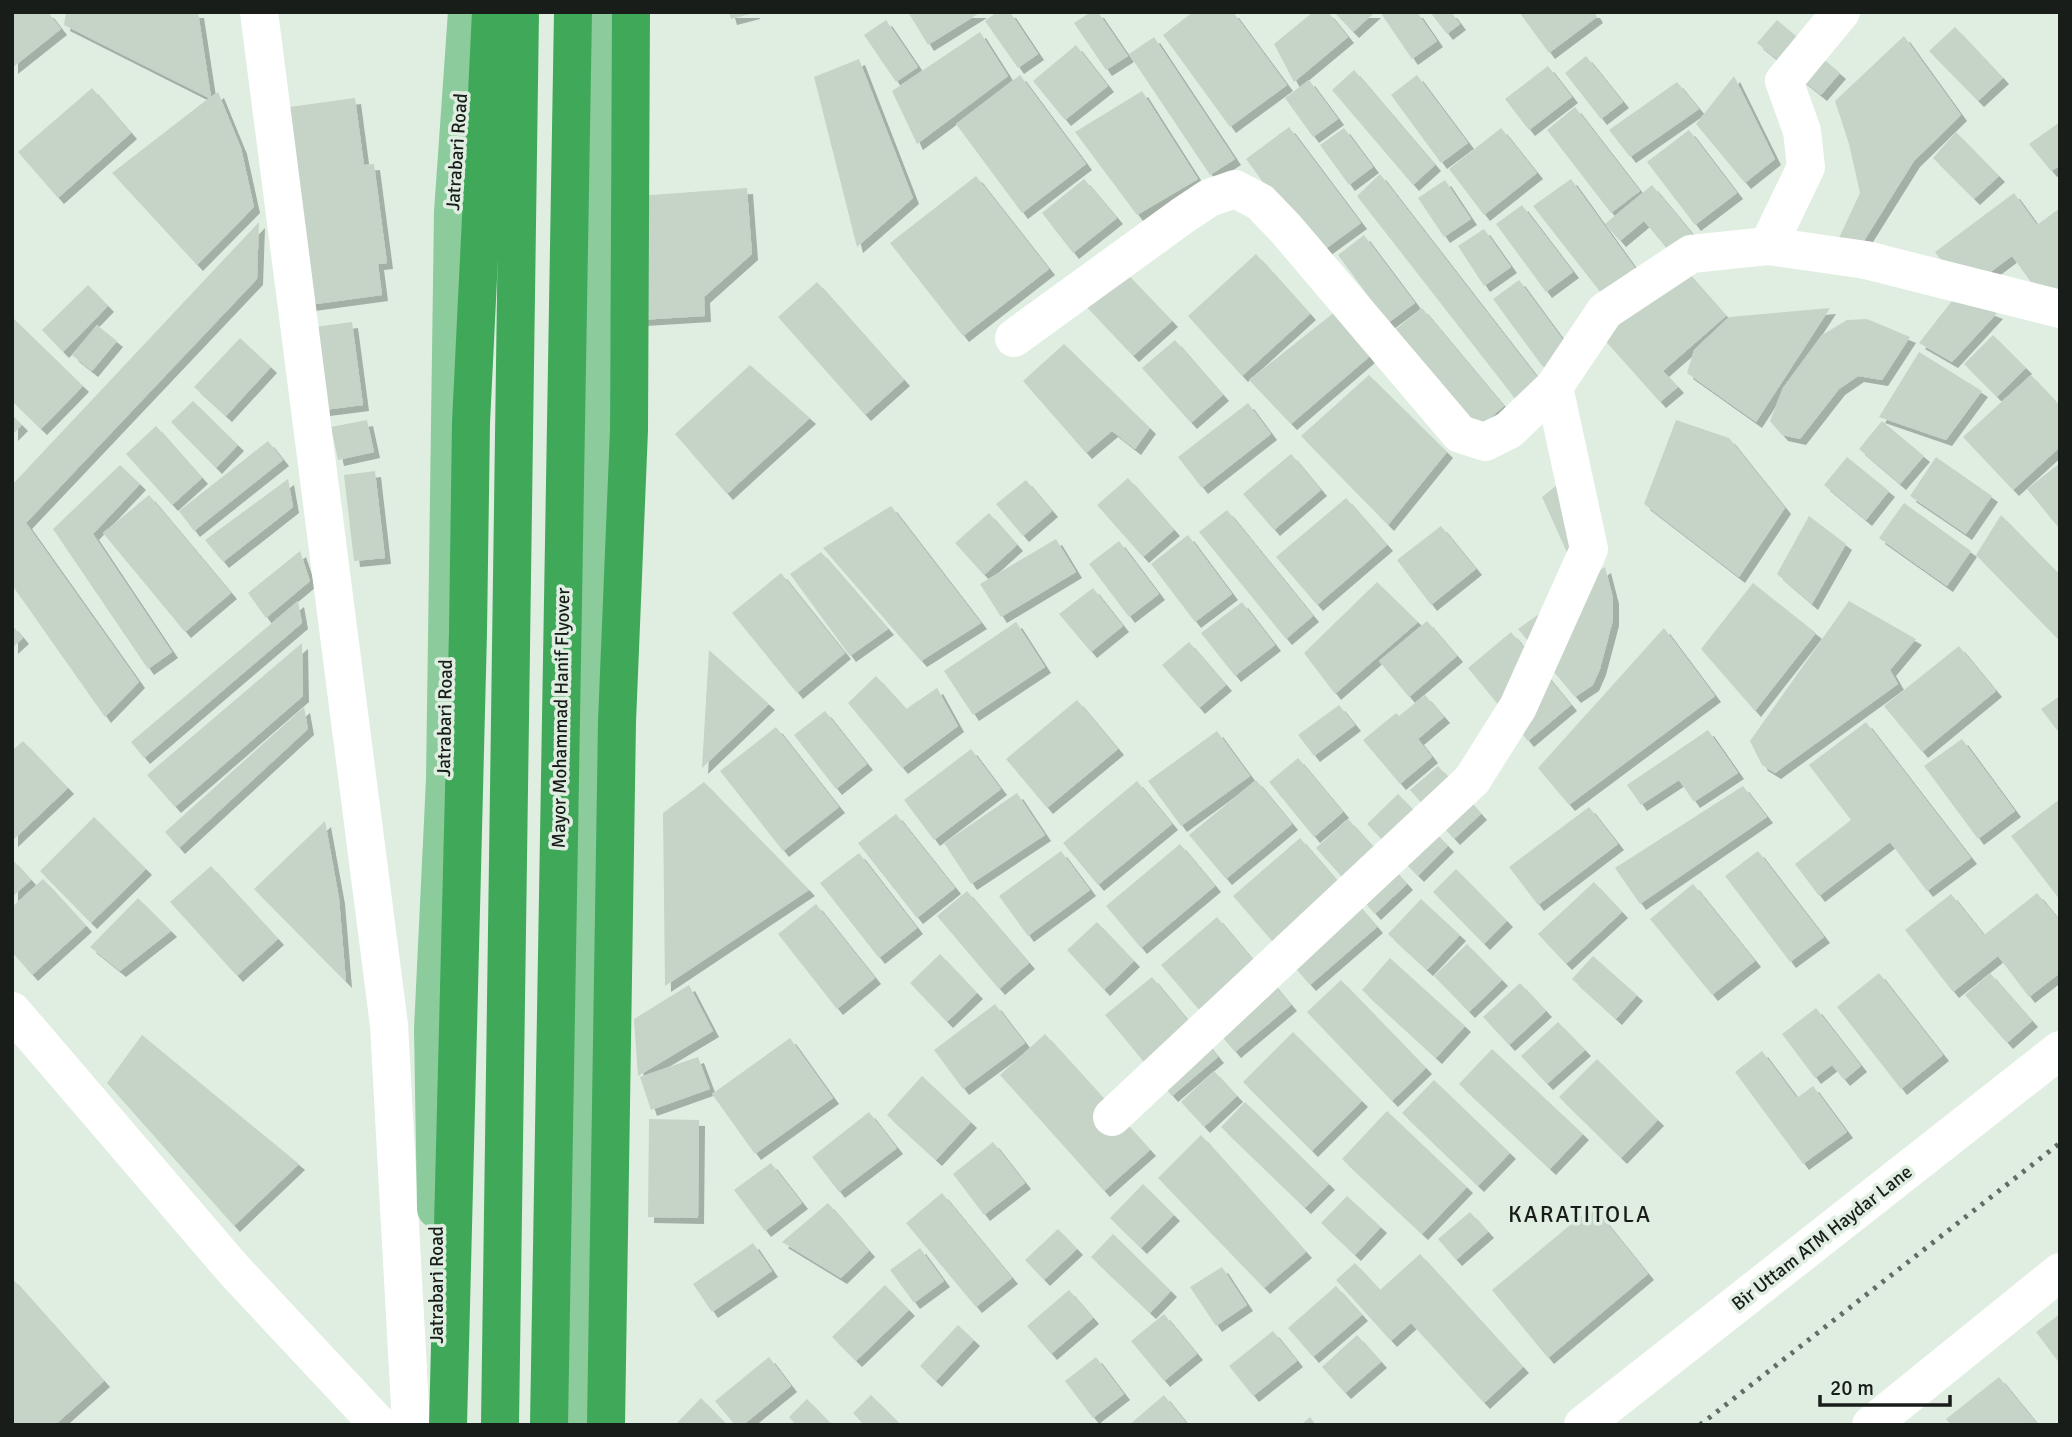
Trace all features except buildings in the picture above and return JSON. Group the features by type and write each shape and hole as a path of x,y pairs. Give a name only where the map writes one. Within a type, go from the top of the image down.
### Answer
{"highway":[{"path":"447,1425 471,423 491,12"},
{"path":"500,1425 520,12"},
{"name":"Mayor Mohammad Hanif Flyover","path":"549,1425 573,12"},
{"path":"606,1425 617,722 629,430 631,12"}],"main road":[{"name":"Jatrabari Road","path":"433,1425 438,1331 433,1029 445,780 453,212 467,12"},
{"path":"577,1425 578,936 591,525 593,123 597,12"}],"street":[{"path":"259,12 389,1025 411,1425"},
{"path":"1768,246 1806,167 1802,131 1784,81 1841,12"},
{"path":"1014,338 1191,210 1209,198 1236,189 1260,202 1286,229 1460,435 1485,442 1509,430 1554,387 1605,311 1691,254 1768,246 1866,260 2060,309"},
{"path":"1112,1117 1472,780 1518,706 1589,549 1554,387"},
{"path":"12,1010 234,1270 379,1425"},
{"path":"389,1025 433,1029"},
{"name":"Bir Uttam ATM Haydar Lane","path":"1583,1425 2060,1050"},
{"path":"1871,1425 2060,1272"}],"railway":[{"path":"1700,1425 2060,1143"}],"district":[{"name":"KARATITOLA","path":"1580,1214"}]}
